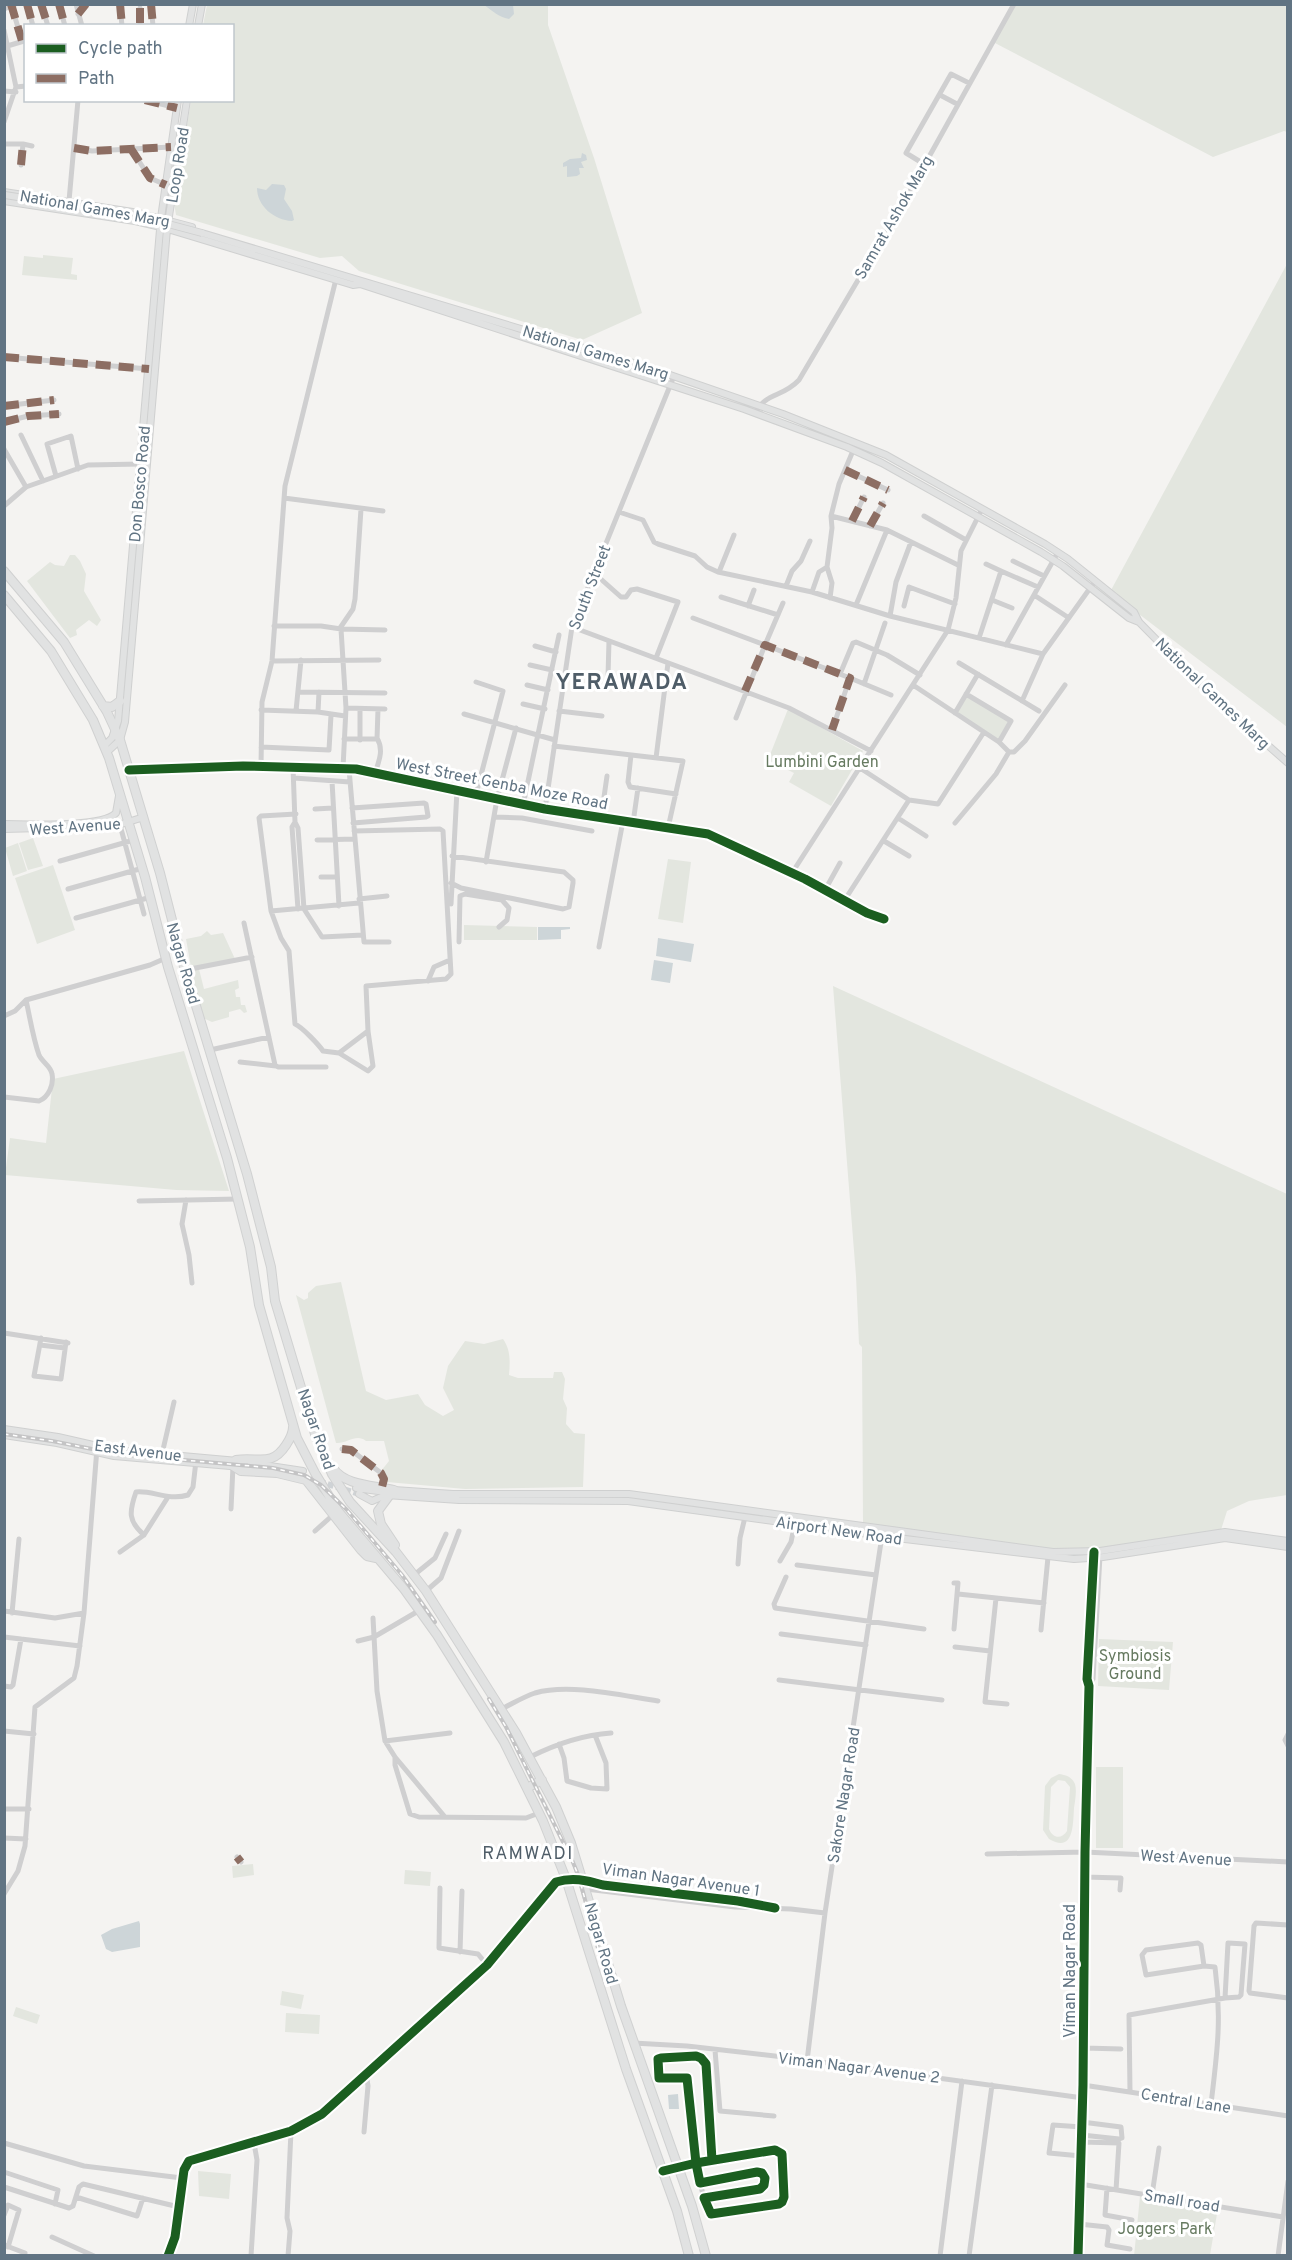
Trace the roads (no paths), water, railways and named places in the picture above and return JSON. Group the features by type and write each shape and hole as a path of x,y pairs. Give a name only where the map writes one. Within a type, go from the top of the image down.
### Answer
{"highway":[{"name":"Nagar Road","path":"4,571 64,642 103,706 120,740 261,1227 271,1267 275,1301 315,1434 336,1482 350,1502 414,1575 501,1709 530,1757 572,1843 633,2043 692,2206 706,2256"},
{"name":"Nagar Road","path":"4,595 51,651 93,720 106,749 143,868 166,958 238,1199 249,1242 259,1305 293,1425 336,1513 361,1550 367,1556 376,1558 420,1610 504,1742 539,1813 556,1850 569,1887 626,2069 677,2211 689,2256"},
{"path":"103,706 112,707 120,701"},
{"path":"246,1230 254,1232 261,1227"},
{"path":"249,1242 255,1237 264,1239"},
{"path":"234,1462 273,1459 280,1454 291,1438 293,1425"},
{"path":"325,1457 336,1474 343,1478 382,1487 391,1493 378,1508 379,1520 395,1544 399,1556"},
{"path":"234,1462 241,1471 277,1473 306,1480 336,1513"},
{"path":"526,1788 542,1780"},
{"path":"653,2144 668,2139"}],"main road":[{"path":"189,24 193,4"},
{"path":"198,24 202,4"},
{"name":"Loop Road","path":"161,218 178,102"},
{"name":"Loop Road","path":"164,228 169,220 187,102"},
{"path":"5,196 141,219 360,282"},
{"name":"National Games Marg","path":"5,196 69,201 169,220 356,276 360,282 755,412 882,463 1053,560 1129,618 1139,622"},
{"name":"National Games Marg","path":"5,196 138,221 336,279 360,282 674,376 759,405 886,455 1058,552 1096,580 1134,612 1139,622 1214,698 1287,763"},
{"path":"138,221 139,213"},
{"name":"Don Bosco Road","path":"120,740 125,722 133,640 164,228 161,218"},
{"name":"Don Bosco Road","path":"116,731 164,228"},
{"path":"106,749 116,731"},
{"path":"106,749 120,740"},
{"name":"West Avenue","path":"4,824 107,820 112,817 118,807 119,789"},
{"name":"West Avenue","path":"4,829 120,825 144,818"},
{"name":"East Avenue","path":"4,1429 58,1437 97,1449 162,1454 197,1460"},
{"name":"East Avenue","path":"4,1435 97,1449 234,1462 302,1474"},
{"path":"358,1491 387,1492 391,1493 372,1501 358,1491"},
{"name":"Airport New Road","path":"391,1493 629,1494 1048,1557 1097,1555 1226,1538 1287,1546"},
{"name":"Airport New Road","path":"391,1493 502,1500 621,1500 795,1524 1097,1555 1225,1532 1287,1540"}],"street":[{"path":"27,4 32,24"},
{"path":"41,4 47,24"},
{"path":"59,4 64,24"},
{"path":"76,4 81,24"},
{"path":"78,14 86,4"},
{"path":"120,4 123,24"},
{"path":"151,4 153,24"},
{"name":"Samrat Ashok Marg","path":"759,405 764,400 784,393 799,380 900,209 1014,4"},
{"path":"4,9 13,5 24,41 7,46"},
{"path":"140,8 140,24"},
{"path":"4,30 16,89 4,122"},
{"path":"924,164 906,153 951,74 969,83"},
{"path":"4,91 24,87"},
{"path":"940,95 957,104"},
{"path":"69,201 78,102"},
{"path":"154,102 177,108"},
{"path":"4,144 32,146"},
{"path":"21,165 23,144"},
{"path":"74,148 92,151 171,147"},
{"path":"131,149 150,178 166,185"},
{"path":"261,767 261,710 272,661 284,498 336,279"},
{"path":"4,357 149,369"},
{"name":"South Street","path":"545,809 572,627 674,376"},
{"path":"4,406 54,400"},
{"path":"755,412 759,405"},
{"path":"4,422 28,416 59,414"},
{"path":"21,435 43,481"},
{"path":"56,476 47,444 71,436 78,469"},
{"path":"830,598 832,583 827,567 832,528 831,516 856,442"},
{"path":"4,449 26,487"},
{"path":"4,506 26,487 78,469 93,465 141,464"},
{"path":"845,470 888,490"},
{"path":"852,521 864,497"},
{"path":"284,498 383,511"},
{"path":"870,526 883,503"},
{"path":"361,509 355,599 353,609 341,628 346,708 344,739 364,942 389,942"},
{"path":"792,873 948,630 955,604 958,565 966,540 982,509"},
{"path":"619,512 644,520 654,542 695,556 707,567 719,572 812,592 890,616 1043,654"},
{"path":"831,516 887,530 958,565"},
{"path":"924,516 966,540"},
{"path":"856,605 887,530"},
{"path":"719,572 734,535"},
{"path":"786,586 810,541"},
{"path":"890,616 896,586 911,542"},
{"path":"1006,645 1058,552"},
{"path":"1013,561 1044,576"},
{"path":"986,564 1038,587"},
{"path":"812,592 819,572 827,567"},
{"path":"979,638 1001,571"},
{"path":"594,573 621,597 626,597 631,590 637,589 678,602 656,658"},
{"path":"1022,701 1043,654 1096,580"},
{"path":"896,586 908,592"},
{"path":"904,606 909,587 955,604"},
{"path":"748,606 754,590"},
{"path":"1034,595 1069,618"},
{"path":"721,597 778,615"},
{"path":"992,600 1012,608"},
{"path":"736,718 745,691 783,603"},
{"path":"693,618 891,695"},
{"path":"864,684 885,623"},
{"path":"274,626 385,630"},
{"path":"572,627 789,708 871,751"},
{"path":"523,805 559,636"},
{"path":"608,676 609,641"},
{"path":"840,674 853,643 876,651 920,675"},
{"path":"535,646 556,652"},
{"path":"296,711 301,660"},
{"path":"272,661 379,660"},
{"path":"656,758 669,663"},
{"path":"959,663 1039,711"},
{"path":"530,665 552,670"},
{"path":"955,713 978,674"},
{"path":"832,730 850,678"},
{"path":"476,682 503,691 476,794"},
{"path":"527,685 548,690"},
{"path":"913,685 999,742 1009,752"},
{"path":"1009,752 1014,752 1025,741 1065,685"},
{"path":"299,692 385,693"},
{"path":"318,712 319,692"},
{"path":"966,694 1011,721 999,742"},
{"path":"523,704 545,709"},
{"path":"346,708 382,709 377,738 380,742 381,755 375,773"},
{"path":"261,710 318,712 345,716"},
{"path":"360,710 360,740"},
{"path":"560,711 602,716"},
{"path":"464,714 539,735 555,743 683,761 669,828"},
{"path":"261,747 329,750 331,715"},
{"path":"486,862 497,799 516,728"},
{"path":"860,768 909,800 938,804 984,732"},
{"path":"344,739 374,740 377,738"},
{"path":"955,823 996,774 1009,752"},
{"path":"631,755 628,785 676,794"},
{"name":"West Street Genba Moze Road","path":"129,770 261,767 346,769 545,809 716,836 867,913 884,919"},
{"path":"293,767 301,909 322,937 363,935"},
{"path":"601,818 607,776"},
{"path":"294,778 350,782"},
{"path":"332,781 339,906"},
{"path":"633,823 638,788"},
{"path":"451,904 457,790"},
{"path":"844,901 909,800"},
{"path":"352,808 424,803 428,816 426,818 353,823"},
{"path":"366,807 367,822"},
{"path":"315,809 333,808"},
{"path":"296,814 259,818 270,910 289,951 295,1024 303,1028 306,1036 315,1041 323,1052 339,1053 365,1070 371,1070 373,1066 368,1030 366,986 428,981 448,978 451,974 443,831 440,829 354,831"},
{"path":"494,818 522,818 592,831"},
{"path":"898,818 926,836"},
{"path":"599,947 623,821"},
{"path":"120,825 144,914"},
{"path":"317,840 354,838"},
{"path":"60,861 134,840"},
{"path":"884,841 909,856"},
{"path":"451,883 461,888 563,909 569,907 573,883 573,880 564,872 452,856"},
{"path":"825,890 840,863"},
{"path":"68,889 143,868"},
{"path":"321,876 337,877"},
{"path":"459,942 459,904 460,896 465,894 502,900 509,908 507,920 499,927"},
{"path":"270,910 339,906 387,896"},
{"path":"76,918 150,897"},
{"path":"244,923 276,1066"},
{"path":"185,970 252,957"},
{"path":"4,1016 15,1011 26,1000 140,968 166,958"},
{"path":"428,981 434,967 450,960"},
{"path":"4,1097 39,1101 44,1099 49,1092 53,1075 38,1053 26,1000"},
{"path":"339,1053 368,1030"},
{"path":"210,1050 268,1037"},
{"path":"240,1062 276,1066 326,1067"},
{"path":"139,1201 238,1199"},
{"path":"186,1200 182,1224 192,1283"},
{"path":"4,1333 40,1342 66,1344 61,1379 34,1376 40,1342"},
{"path":"162,1454 174,1402"},
{"path":"4,1894 18,1871 26,1839 35,1707 74,1678 84,1613 97,1449"},
{"path":"342,1449 351,1450 381,1473 384,1479 382,1487"},
{"path":"144,1535 134,1526 131,1519 136,1492 168,1497 183,1496 191,1492 197,1460"},
{"path":"231,1509 234,1462"},
{"path":"120,1552 144,1535 168,1497"},
{"path":"315,1531 336,1513"},
{"path":"738,1564 740,1538 745,1517"},
{"path":"780,1561 790,1542 795,1524"},
{"path":"426,1592 441,1578 459,1531"},
{"name":"Sakore Nagar Road","path":"807,2061 825,1913 882,1533"},
{"path":"414,1575 435,1558 446,1534"},
{"path":"12,1613 19,1539"},
{"name":"Viman Nagar Road","path":"1078,2256 1084,2048 1084,1852 1089,1686 1093,1679 1097,1555"},
{"path":"1041,1629 1048,1557"},
{"path":"797,1565 876,1575"},
{"path":"786,1577 774,1604 775,1608 924,1629"},
{"path":"954,1582 958,1583 954,1629"},
{"path":"958,1594 1044,1603"},
{"path":"996,1598 985,1702 1007,1704"},
{"path":"358,1641 374,1637 420,1610"},
{"path":"4,1611 55,1618 84,1613"},
{"path":"373,1618 377,1690 385,1741 395,1757 445,1817"},
{"path":"781,1634 866,1645"},
{"path":"4,1637 80,1646"},
{"path":"4,1686 13,1685 21,1639"},
{"path":"955,1647 990,1651"},
{"path":"779,1680 942,1700"},
{"path":"501,1709 536,1693 581,1690 658,1701"},
{"path":"4,1731 34,1734"},
{"path":"385,1741 450,1732"},
{"path":"530,1757 559,1744 611,1733"},
{"path":"1287,1734 1285,1740 1287,1746"},
{"path":"559,1744 564,1758 567,1781 591,1788 607,1789 606,1763 595,1735"},
{"path":"395,1757 394,1765 410,1814 419,1817 526,1818 539,1813"},
{"path":"4,1809 28,1809"},
{"path":"4,1839 26,1839"},
{"name":"West Avenue","path":"987,1854 1084,1852 1287,1862"},
{"path":"1084,1877 1121,1878 1120,1890"},
{"path":"168,2256 175,2237 182,2178 189,2161 291,2131 322,2114 487,1965 556,1882 566,1879"},
{"name":"Viman Nagar Avenue 1","path":"566,1879 741,1901 776,1908"},
{"path":"556,1882 569,1887"},
{"path":"440,1888 437,1944 442,1950 478,1954 487,1965"},
{"name":"Viman Nagar Avenue 1","path":"586,1889 730,1906 825,1913"},
{"path":"460,1952 462,1891"},
{"path":"1287,1925 1256,1923 1254,1926 1249,1991 1287,1998"},
{"path":"1204,1966 1201,1945 1198,1943 1146,1950 1142,1954 1146,1975 1204,1966 1215,1967 1222,1999"},
{"path":"1130,2091 1129,2015 1222,1999 1239,1997 1245,1944 1228,1943 1222,1999 1220,2030 1211,2104"},
{"name":"Viman Nagar Avenue 2","path":"633,2043 807,2061 1083,2098"},
{"path":"1084,2048 1120,2049"},
{"path":"715,2050 720,2111 774,2116"},
{"path":"663,2171 678,2166 696,2163 712,2160 780,2151 784,2197 779,2204 716,2214 709,2211 696,2163 687,2078 661,2079 657,2074 658,2059 696,2056 706,2064 712,2160"},
{"path":"364,2133 368,2086 366,2073"},
{"path":"940,2256 962,2081"},
{"path":"969,2256 992,2085"},
{"name":"Central Lane","path":"1083,2085 1287,2116"},
{"path":"1081,2156 1049,2152 1052,2126 1121,2127 1123,2130 1122,2138 1119,2139 1082,2138"},
{"path":"288,2256 290,2231 286,2218 291,2131"},
{"path":"1082,2138 1119,2143 1116,2190"},
{"path":"4,2143 84,2166 182,2178"},
{"path":"251,2256 257,2160 254,2143"},
{"path":"1152,2195 1159,2148"},
{"path":"4,2172 58,2190 55,2204"},
{"path":"700,2183 757,2172 765,2178 764,2185 760,2189 705,2198"},
{"path":"26,2194 32,2180"},
{"path":"1278,2256 1287,2181"},
{"path":"4,2187 71,2208 79,2187 83,2184 178,2207"},
{"name":"Small road","path":"1080,2184 1283,2217"},
{"path":"1107,2188 1104,2214 1132,2220"},
{"path":"76,2197 137,2216 143,2198"},
{"path":"4,2215 8,2205 18,2209 6,2246 25,2253"},
{"path":"1079,2224 1107,2227 1109,2230 1107,2245 1130,2249"},
{"path":"4,2226 13,2229"},
{"path":"52,2237 94,2256"}],"tunnel":[{"path":"302,1476 359,1494"}],"railway":[{"path":"4,1434 117,1454 273,1468 304,1475 321,1485 347,1510 402,1575 435,1622"},
{"path":"489,1699 506,1727 572,1860 579,1877 607,1982"}],"district":[{"name":"YERAWADA","path":"622,681"},
{"name":"RAMWADI","path":"528,1853"}],"park label":[{"name":"Lumbini Garden","path":"822,761"},
{"name":"Symbiosis Ground","path":"1135,1664"},
{"name":"Joggers Park","path":"1165,2228"}]}
